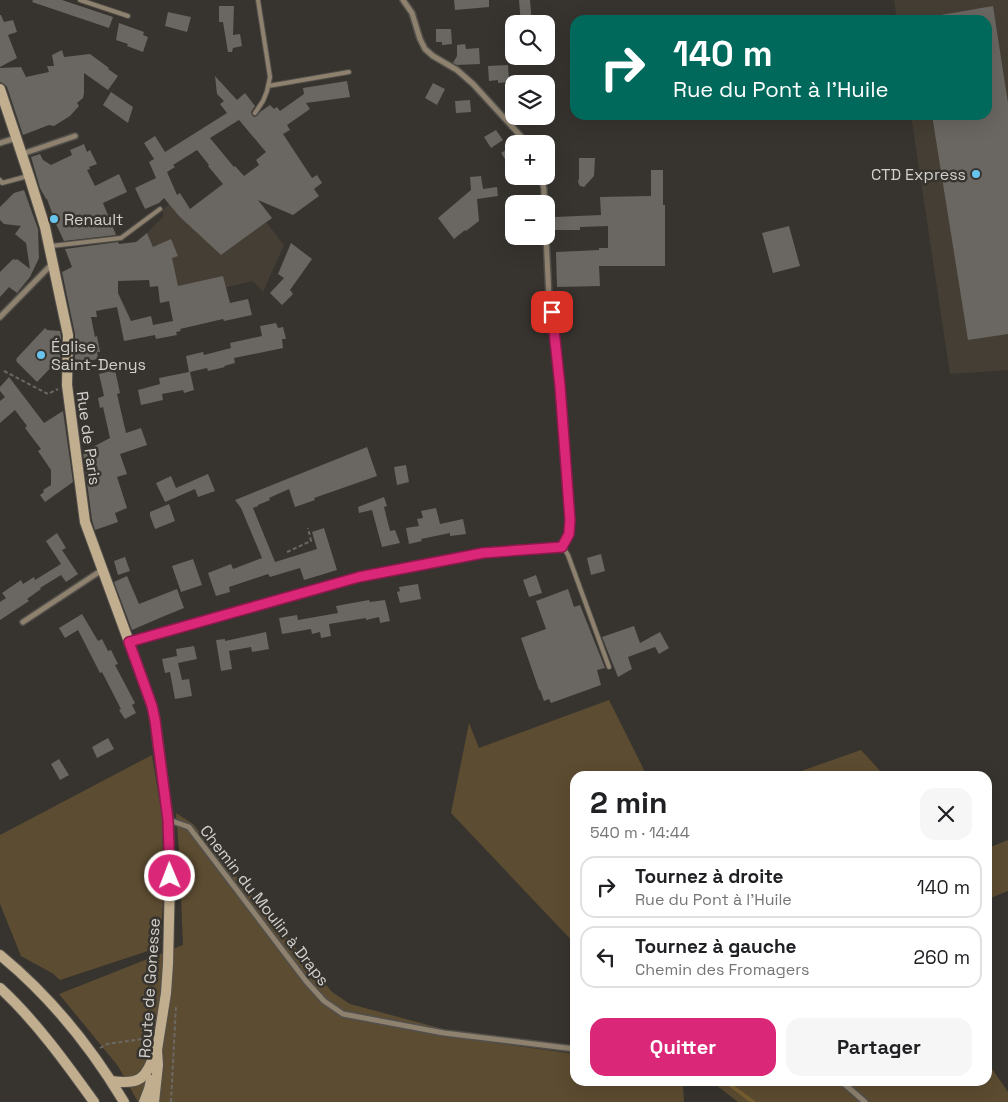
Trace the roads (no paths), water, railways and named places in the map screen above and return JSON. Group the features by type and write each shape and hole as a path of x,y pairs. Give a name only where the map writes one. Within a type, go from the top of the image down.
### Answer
{"street":[{"path":"403,0 412,13 425,49 457,70 473,84 520,135"},
{"name":"Rue de Paris","path":"0,89 29,176 49,246 68,335 67,385 85,522 129,642"},
{"path":"21,154 75,136"},
{"path":"0,144 16,138"},
{"path":"129,642 359,577 483,553 562,547 569,534 570,512 559,376 549,298 546,245"},
{"path":"0,317 53,262"},
{"path":"23,622 102,570"},
{"name":"Route de Gonesse","path":"129,642 152,706 168,820 170,876 168,964 166,993 156,1050 158,1065 154,1102"},
{"name":"Chemin du Moulin à Draps","path":"168,820 189,827 306,981 324,1001 343,1014 444,1033 570,1048"},
{"path":"0,954 38,990 71,1026 92,1052 124,1102"},
{"path":"0,988 38,1029 94,1102"},
{"path":"111,1081 131,1081 144,1077 156,1050"},
{"path":"144,1102 149,1089 156,1050"},
{"path":"848,1086 865,1102"}],"lane":[{"path":"80,0 128,16"},
{"path":"255,113 263,101 270,77 258,0"},
{"path":"268,86 349,72"},
{"path":"0,180 2,183 29,176"},
{"path":"49,246 121,238 160,208"},
{"path":"562,547 568,555 609,667"}],"waterway":[{"path":"732,1086 753,1102"}],"place":[{"name":"CTD Express","path":"976,174"},
{"name":"Renault","path":"54,219"},
{"name":"Église Saint-Denys","path":"41,355"}]}
